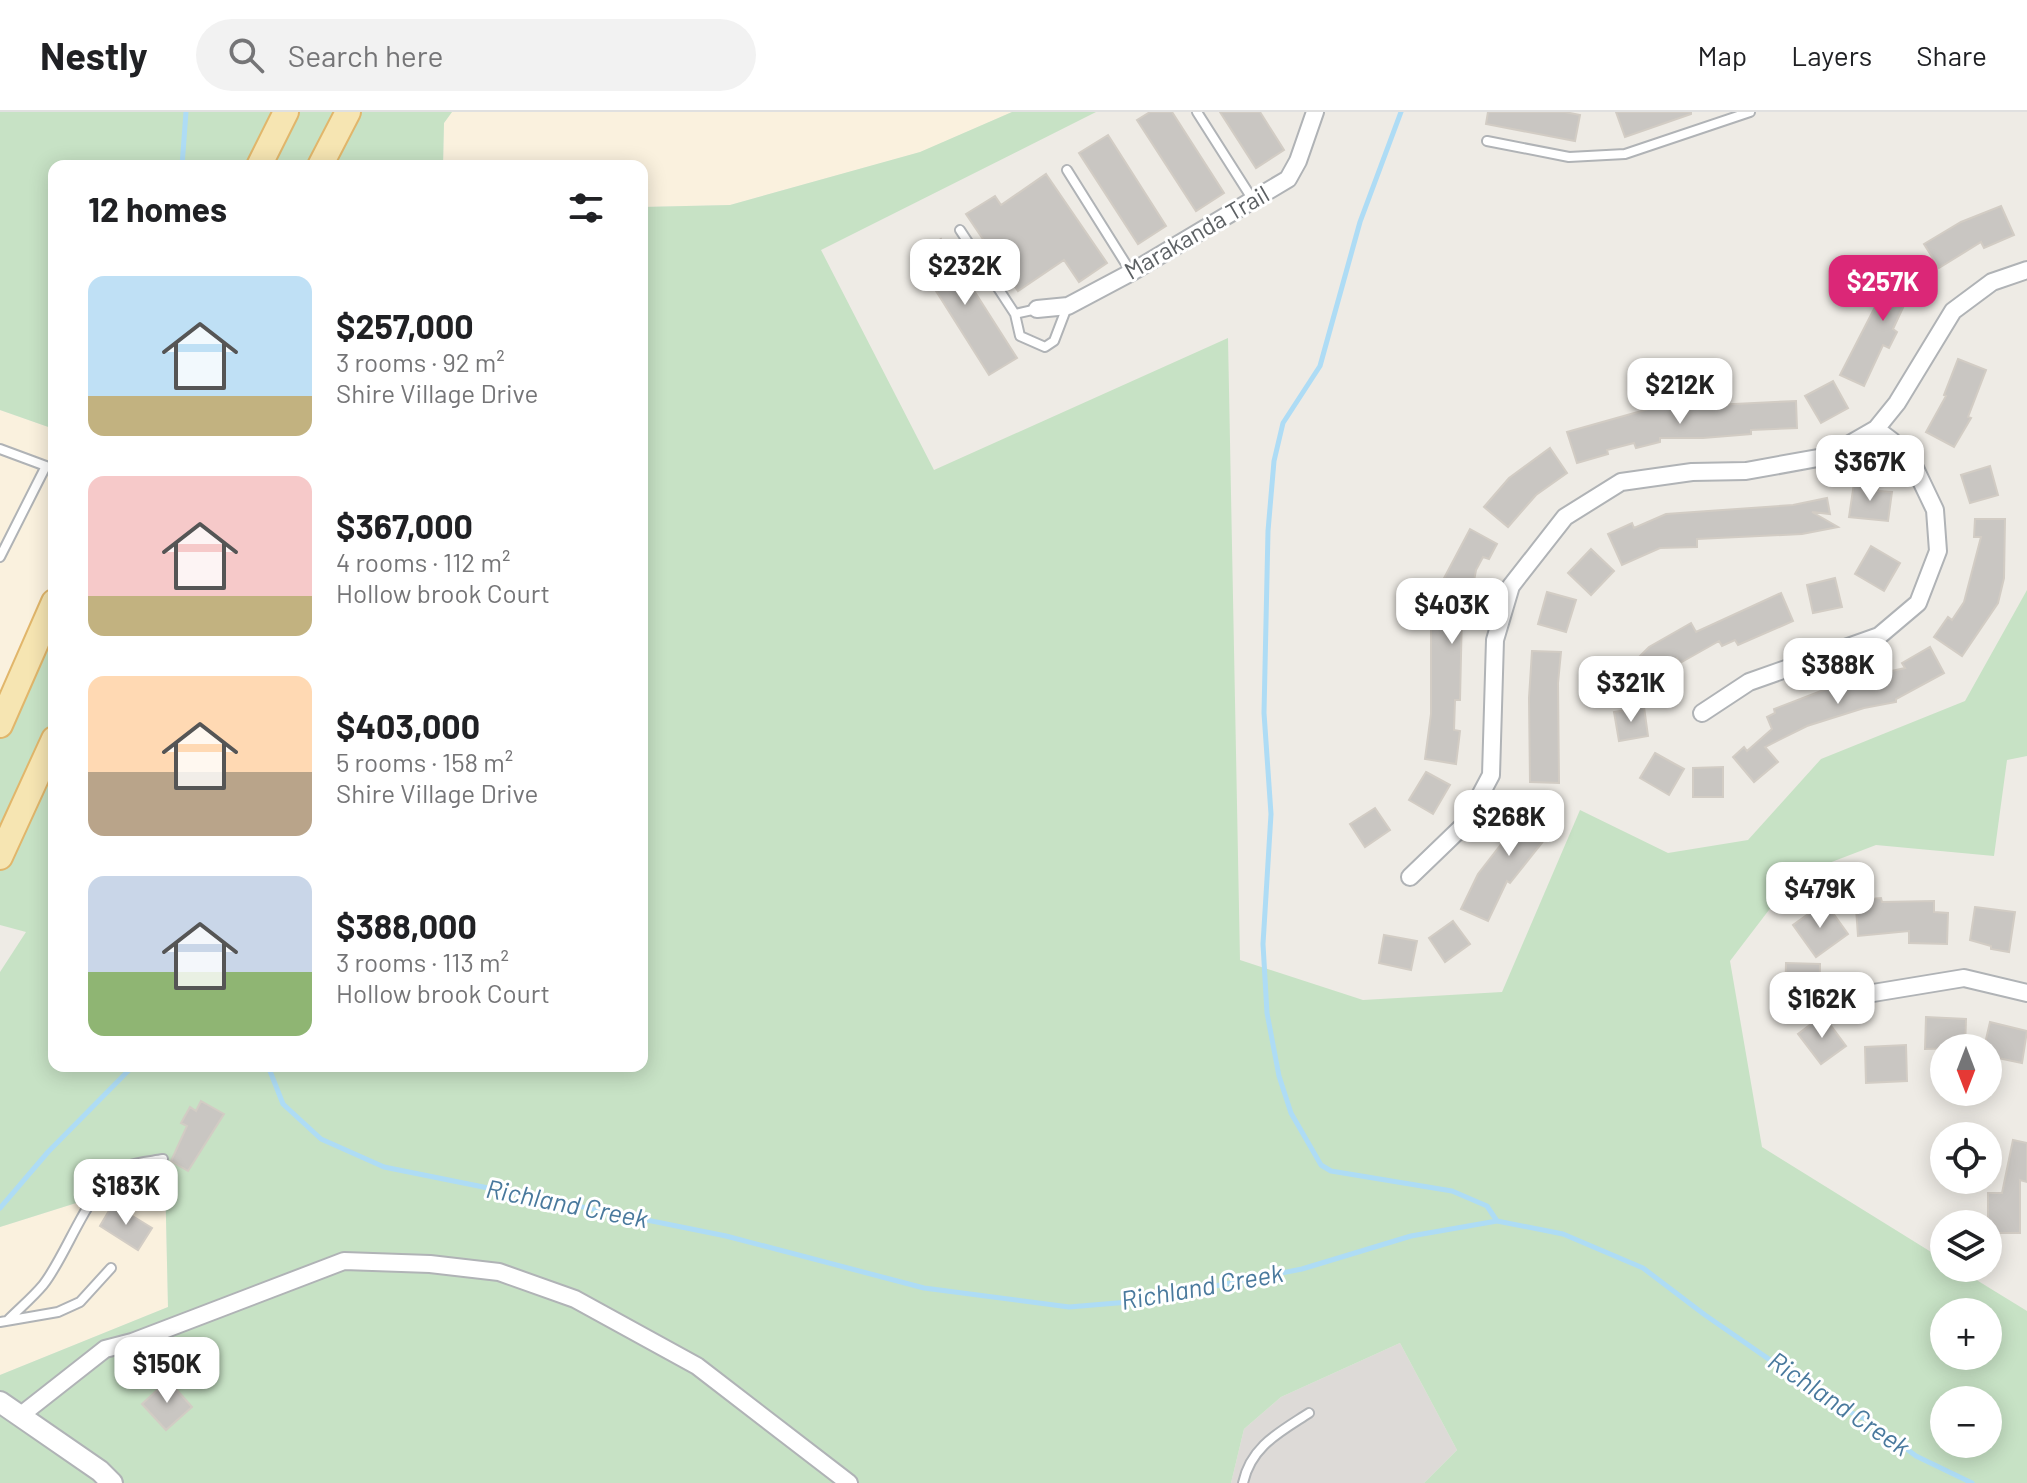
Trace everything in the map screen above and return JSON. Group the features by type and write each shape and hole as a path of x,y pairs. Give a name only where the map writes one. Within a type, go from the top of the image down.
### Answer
{"main road":[{"path":"262,160 286,112"},
{"path":"323,160 348,112"},
{"path":"0,725 48,616"},
{"path":"0,857 48,752"}],"street":[{"name":"Marakanda Trail","path":"1037,309 1068,306 1132,272 1288,179 1298,161 1315,112"},
{"path":"1410,877 1465,824 1491,775 1495,640 1499,626 1511,586 1565,517 1621,482 1692,472 1746,471 1829,456 1876,429 1897,403 1953,311 1992,282 2027,270"},
{"path":"1702,713 1749,682 1879,636 1918,603 1938,551 1935,510 1914,466 1892,441 1876,429"},
{"path":"1867,994 1964,978 2027,993"},
{"path":"21,1415 105,1349 132,1342 344,1261 430,1264 499,1272 575,1299 697,1366 849,1483"},
{"path":"0,1402 100,1471 112,1483"}],"lane":[{"path":"1197,112 1254,201"},
{"path":"1487,141 1569,157 1625,154 1750,112"},
{"path":"1067,170 1132,272"},
{"path":"960,230 1015,314 1020,336 1045,347 1054,341 1068,306"},
{"path":"1015,314 1037,309"},
{"path":"0,449 48,466"},
{"path":"0,557 48,471"},
{"path":"4,1321 43,1285 74,1237 89,1203 106,1182 125,1166 163,1159"},
{"path":"4,1321 58,1312 80,1302 111,1268"},
{"path":"1243,1483 1246,1469 1260,1446 1309,1413"}],"shaded area":[{"path":"452,112 1012,112 921,152 730,205 648,207 648,160 443,160 444,123"},
{"path":"0,410 48,427 48,604 0,719"},
{"path":"165,1175 168,1307 0,1375 0,1227"},
{"path":"1400,1343 1457,1450 1424,1483 1231,1483 1244,1429 1281,1397"}],"green space":[{"path":"0,112 452,112 444,123 443,160 48,160 48,427 0,410"},
{"path":"1012,112 1096,112 821,250 934,470 1228,338 1240,960 1363,1000 1502,992 1580,810 1668,853 1748,840 1821,759 1965,701 2027,590 2027,756 2007,760 1994,856 1876,845 1795,876 1730,961 1762,1147 1930,1251 1930,1282 1980,1282 2027,1311 2027,1483 1424,1483 1457,1450 1400,1343 1281,1397 1244,1429 1231,1483 0,1483 0,1375 168,1307 165,1175 0,1227 0,972 26,932 0,925 0,719 48,604 48,1072 648,1072 648,207 730,205 920,152"}],"building":[{"path":"1150,112 1172,112 1224,193 1196,211 1137,120"},
{"path":"1220,112 1260,112 1284,150 1256,168"},
{"path":"1488,112 1565,112 1580,115 1575,141 1486,124"},
{"path":"1616,112 1691,112 1691,114 1625,137"},
{"path":"1108,135 1166,226 1138,244 1079,153"},
{"path":"1046,174 1107,263 1079,282 1064,260 1018,291 966,214 995,196 1001,205"},
{"path":"2001,206 2014,235 1984,248 1981,242 1939,268 1924,244 1961,222"},
{"path":"941,239 1017,358 989,375 914,256"},
{"path":"1904,261 1928,275 1911,304 1906,301 1893,329 1897,332 1889,348 1883,345 1864,386 1840,375 1875,307"},
{"path":"1958,359 1986,370 1968,417 1971,418 1954,447 1926,432 1946,396"},
{"path":"1833,381 1848,408 1821,423 1805,396"},
{"path":"1796,401 1797,428 1751,430 1751,434 1703,438 1660,438 1660,442 1636,448 1634,443 1577,463 1567,432 1652,408"},
{"path":"1550,448 1567,473 1536,495 1508,527 1484,507 1509,478"},
{"path":"1990,466 1998,495 1970,503 1961,475"},
{"path":"1854,483 1878,486 1878,491 1892,492 1888,521 1849,517"},
{"path":"1827,498 1830,514 1812,512 1838,527 1802,534 1697,539 1697,547 1660,548 1622,565 1608,534 1632,523 1634,528 1666,514 1793,505"},
{"path":"1975,519 2005,519 2004,578 1998,603 1962,656 1934,637 1948,617 1952,620 1964,602 1981,537 1974,537"},
{"path":"1470,529 1497,544 1489,559 1483,557 1476,570 1468,613 1462,612 1460,700 1455,700 1454,730 1460,731 1456,764 1425,759 1431,714 1431,628 1434,628 1443,580"},
{"path":"1871,546 1900,563 1884,591 1855,574"},
{"path":"1591,549 1614,571 1591,595 1568,573"},
{"path":"1835,578 1842,607 1813,613 1807,585"},
{"path":"1547,592 1576,600 1566,632 1538,624"},
{"path":"1781,593 1793,621 1738,645 1735,640 1722,646 1719,641 1680,663 1677,658 1647,687 1628,668 1649,647 1691,623 1696,632"},
{"path":"1930,647 1944,673 1896,699 1896,702 1864,708 1807,726 1765,747 1778,762 1754,782 1733,757 1744,747 1747,751 1772,729 1767,717 1775,713 1774,709 1847,681 1905,668 1902,663"},
{"path":"1532,651 1561,652 1558,683 1559,783 1530,782"},
{"path":"1644,707 1648,736 1619,741 1614,712"},
{"path":"1655,753 1684,769 1669,795 1640,778"},
{"path":"1723,767 1723,797 1693,797 1693,768"},
{"path":"1426,772 1450,785 1433,814 1409,800"},
{"path":"1522,798 1555,810 1548,829 1552,830 1510,883 1507,881 1488,921 1461,909 1478,874 1509,834"},
{"path":"1375,808 1390,830 1365,847 1350,824"},
{"path":"1869,893 1870,899 1881,898 1882,902 1934,901 1934,912 1948,913 1947,944 1909,943 1909,931 1858,936 1855,894"},
{"path":"1825,902 1848,934 1816,957 1793,925"},
{"path":"1975,907 2015,912 2009,952 1991,949 1991,946 1970,940"},
{"path":"1453,921 1470,944 1445,962 1429,938"},
{"path":"1384,935 1417,941 1411,970 1379,963"},
{"path":"1786,963 1820,964 1819,1004 1785,1003"},
{"path":"1823,1015 1846,1046 1821,1064 1798,1034"},
{"path":"1926,1017 1966,1019 1965,1034 1930,1034 1930,1049 1925,1049"},
{"path":"1990,1022 2027,1031 2022,1063 2002,1059 2002,1034 1987,1034"},
{"path":"1906,1045 1907,1081 1866,1083 1865,1047"},
{"path":"201,1101 224,1114 188,1171 171,1161 187,1126 181,1123 190,1107 196,1111"},
{"path":"2013,1140 2027,1143 2027,1182 2020,1180 2020,1233 2002,1233 2002,1210 1988,1210 1988,1194 2002,1193"},
{"path":"113,1204 152,1228 138,1250 100,1226"},
{"path":"168,1380 192,1407 166,1430 142,1404"}],"waterway":[{"path":"182,160 186,112"},
{"path":"1401,112 1360,222 1320,366 1283,423 1274,461 1268,531 1264,713 1271,814 1263,944 1267,1013 1279,1076 1291,1113 1321,1165 1331,1171 1452,1191 1487,1206 1497,1221"},
{"name":"Richland Creek","path":"0,1208 48,1152 127,1072"},
{"name":"Richland Creek","path":"270,1072 283,1104 321,1139 384,1167 726,1236 924,1288 1069,1307 1165,1299 1302,1269 1411,1236 1497,1221 1563,1234 1643,1268 1838,1407 1868,1420 1916,1456 1972,1483"}]}
